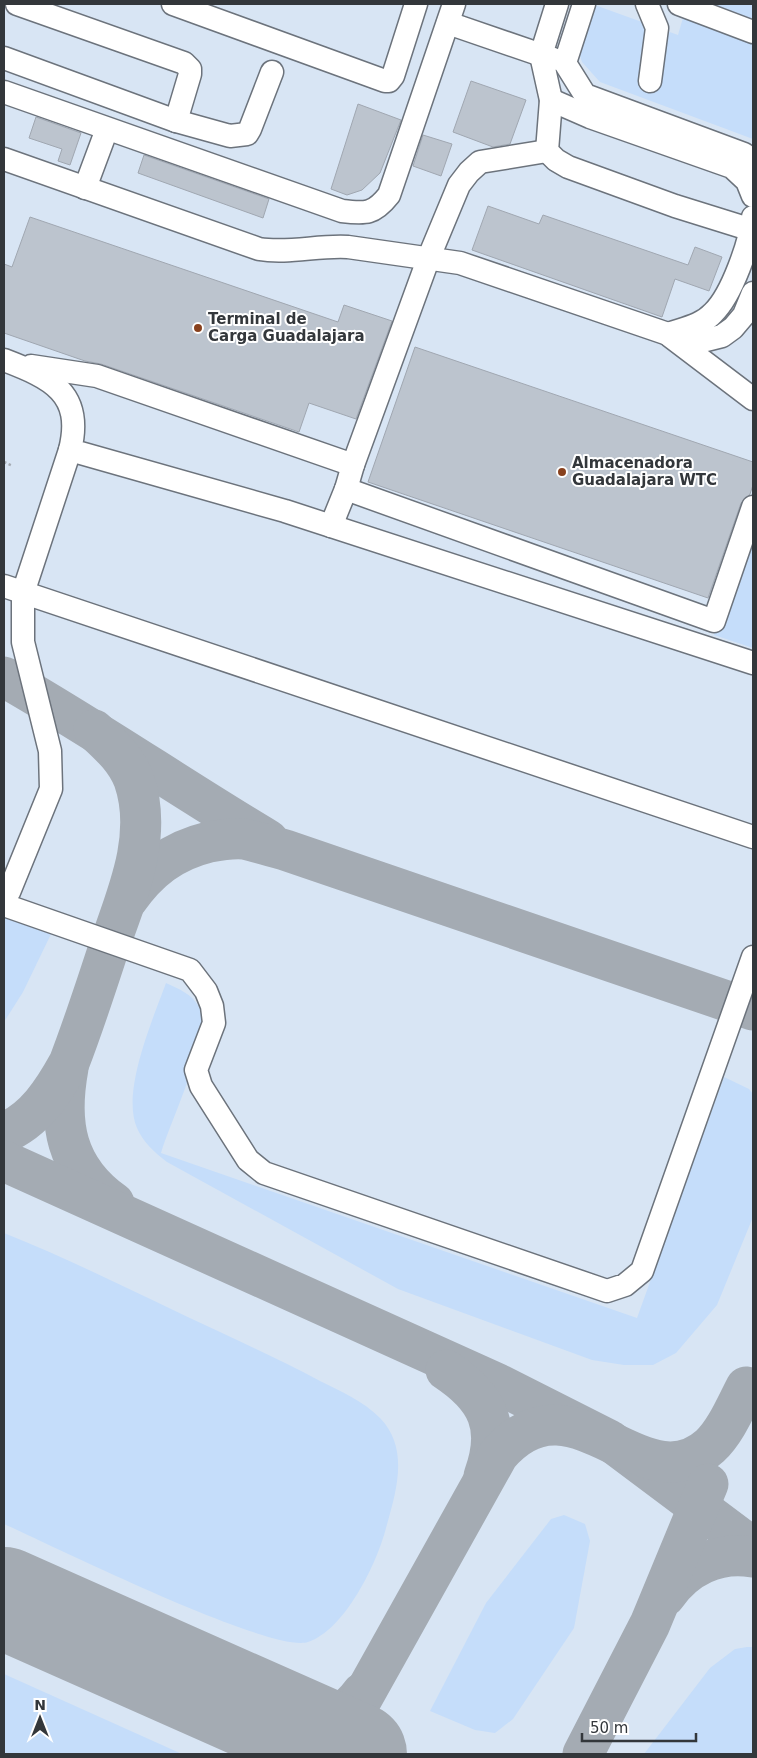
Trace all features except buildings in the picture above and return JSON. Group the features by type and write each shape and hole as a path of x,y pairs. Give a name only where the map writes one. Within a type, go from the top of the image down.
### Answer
{"lane":[{"path":"17,4 184,63 190,69 190,74 176,121"},
{"path":"179,5 389,81 393,76 416,4"},
{"path":"557,4 541,55 551,100 548,151 556,160 568,167 675,206 752,222 723,302 713,314 696,325 668,334"},
{"path":"564,63 584,4"},
{"path":"647,4 657,28 650,81"},
{"path":"679,4 753,32"},
{"path":"4,92 342,210 365,212 379,208 390,195 451,14 541,55 564,63 585,95 744,154 753,162"},
{"path":"4,58 176,121 230,136 247,134 272,72"},
{"path":"551,100 583,114 732,167 747,181 753,196"},
{"path":"85,188 108,129"},
{"path":"331,526 429,258 459,186 469,172 480,162 548,151"},
{"path":"4,159 259,249 270,251 331,246 460,263 668,334 706,340 722,336 733,328 744,315 753,293"},
{"path":"668,334 753,399"},
{"path":"4,360 97,376 353,465"},
{"path":"4,360 34,371 58,388 68,398 74,422 70,450 13,590 23,642 50,751 50,789 9,892 4,895"},
{"path":"70,450 331,526 753,663"},
{"path":"346,489 714,622 753,508"},
{"path":"13,590 753,837"},
{"path":"4,905 190,970 206,991 212,1006 214,1023 196,1070 201,1086 248,1160 264,1173 606,1291 626,1285 642,1271 753,957"}],"path":[{"path":"4,462 13,466"}],"shaded area":[{"path":"4,4 753,4 753,1754 4,1754"},
{"path":"592,4 678,35 687,4 753,4 753,139 600,82 582,62 578,50"},
{"path":"753,520 753,648 714,635"},
{"path":"4,918 51,934 23,992 4,1022"},
{"path":"166,983 185,992 196,1002 202,1020 196,1057 161,1153 637,1318 724,1077 749,1089 753,1094 753,1217 717,1305 676,1353 653,1365 624,1365 592,1360 398,1289 167,1162 142,1138 133,1113 133,1095 141,1056"},
{"path":"4,1233 85,1268 283,1362 352,1397 380,1418 389,1430 395,1443 398,1457 394,1500 382,1542 358,1594 335,1624 322,1635 308,1642 286,1641 252,1632 111,1574 4,1524"},
{"path":"564,1515 585,1524 590,1541 574,1628 513,1719 495,1733 475,1730 430,1711 486,1603 551,1519"},
{"path":"753,1647 753,1754 644,1754 710,1668 735,1649"},
{"path":"4,1674 182,1754 4,1754"}],"taxiway":[{"path":"4,677 268,840"},
{"path":"4,1133 25,1121 34,1113 50,1094 69,1063 124,905 136,864 141,822 134,780 122,759 94,730"},
{"path":"127,900 152,871 172,856 209,842 244,839 285,850 753,1010"},
{"path":"68,1068 64,1107 65,1126 69,1143 75,1159 85,1175 114,1203"},
{"path":"4,1161 498,1384 609,1440 753,1548"},
{"path":"446,1370 472,1391 488,1415 492,1443 484,1476"},
{"path":"336,1745 498,1455 526,1432 553,1425 580,1430 659,1461 684,1460 710,1446 716,1440 746,1387"},
{"path":"583,1754 650,1624 708,1484"},
{"path":"665,1596 682,1577 703,1563 727,1556 753,1557"},
{"path":"243,1704 291,1719 321,1720 336,1716 349,1707 362,1693"}],"runway":[{"path":"4,1598 356,1754"}],"place":[{"name":"Terminal de Carga Guadalajara","path":"198,328"},
{"name":"Almacenadora Guadalajara WTC","path":"562,472"}]}
